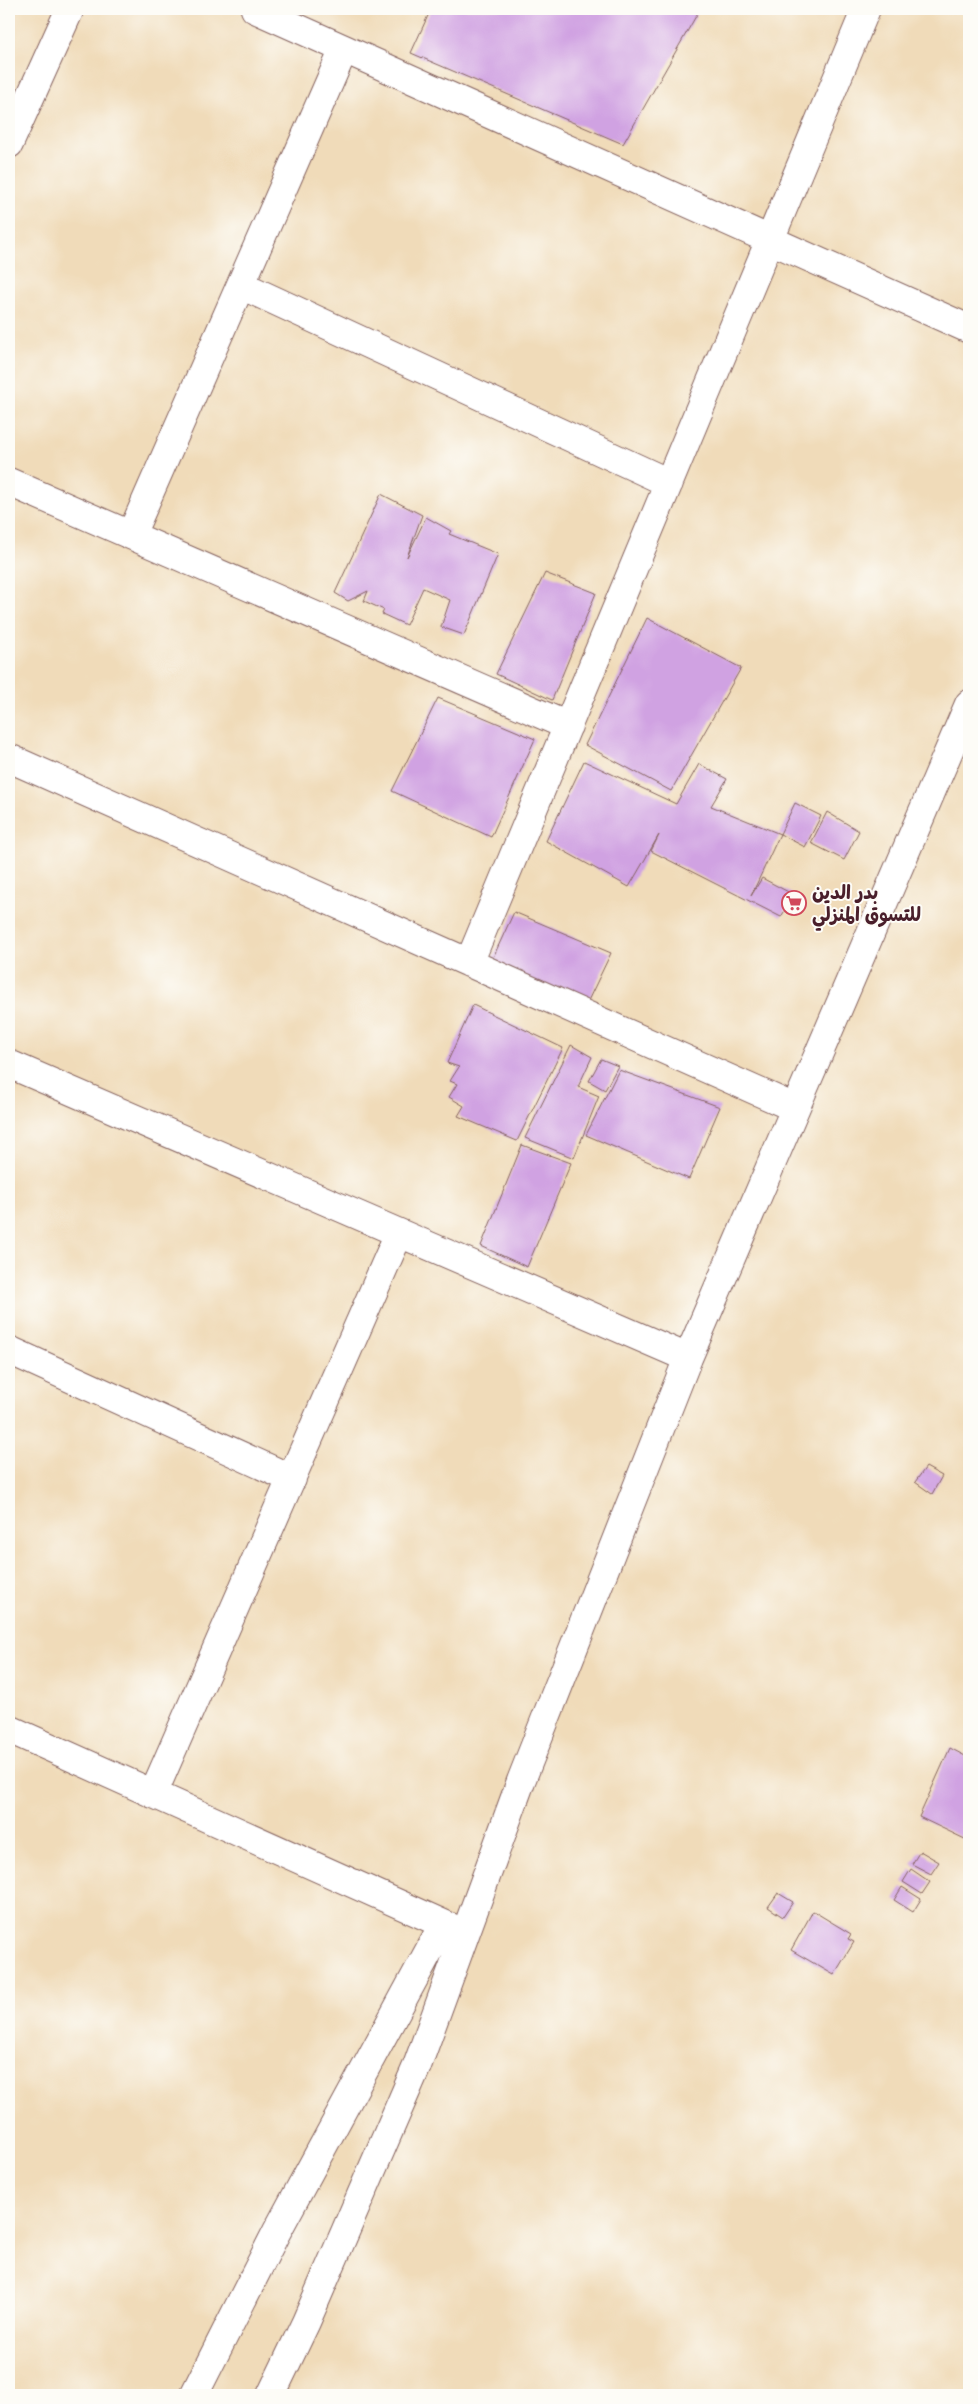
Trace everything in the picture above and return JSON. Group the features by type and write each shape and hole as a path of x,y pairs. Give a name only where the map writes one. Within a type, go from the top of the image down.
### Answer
{"street":[{"path":"9,144 70,9"},
{"path":"255,9 969,329"},
{"path":"469,963 866,9"},
{"path":"131,535 344,49"},
{"path":"241,285 669,483"},
{"path":"9,482 568,726"},
{"path":"194,2395 276,2233 381,2039 454,1929 521,1780 688,1358 969,704"},
{"path":"9,758 795,1108"},
{"path":"9,1064 688,1358"},
{"path":"153,1794 399,1233"},
{"path":"9,1350 292,1479"},
{"path":"9,1729 454,1929"},
{"path":"271,2395 306,2322 419,2062 454,1929"},
{"path":"381,2039 400,2021 410,2020 418,2025 422,2034 419,2062"}],"building":[{"path":"431,9 700,9 623,144 411,53"},
{"path":"381,494 422,515 407,557 426,517 451,531 449,534 498,554 464,635 441,627 450,600 423,588 406,625 382,614 384,610 364,601 368,591 348,601 335,593"},
{"path":"545,573 596,593 552,700 496,674"},
{"path":"647,618 741,668 671,791 585,745"},
{"path":"438,698 535,739 491,837 392,791"},
{"path":"584,761 676,804 699,764 727,779 711,806 780,834 751,896 762,878 794,895 781,917 651,851 659,835 629,887 546,841"},
{"path":"795,803 821,816 805,847 780,834"},
{"path":"827,812 859,831 844,860 811,843"},
{"path":"514,912 611,953 585,1007 490,964"},
{"path":"473,1005 563,1048 517,1141 458,1116 464,1106 449,1097 457,1084 450,1081 459,1067 447,1063"},
{"path":"571,1045 592,1057 578,1087 599,1096 574,1158 525,1138"},
{"path":"601,1059 618,1066 605,1090 589,1081"},
{"path":"619,1070 720,1107 689,1179 586,1135"},
{"path":"522,1145 571,1163 527,1267 481,1246"},
{"path":"926,1467 942,1476 932,1494 915,1482"},
{"path":"950,1748 969,1758 969,1841 919,1817"},
{"path":"920,1851 939,1862 931,1874 912,1864"},
{"path":"911,1869 930,1882 922,1894 903,1882"},
{"path":"902,1887 921,1899 913,1912 894,1900"},
{"path":"778,1893 793,1902 783,1917 768,1907"},
{"path":"813,1911 851,1934 848,1939 854,1942 834,1975 791,1950"}],"place":[{"name":"بدر الدين للتسوق المنزلي","path":"794,903"}]}
